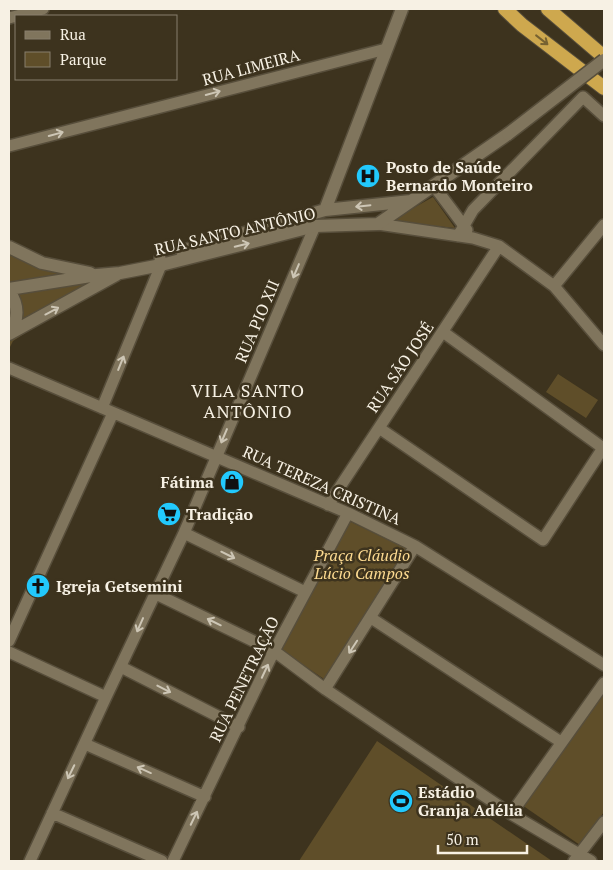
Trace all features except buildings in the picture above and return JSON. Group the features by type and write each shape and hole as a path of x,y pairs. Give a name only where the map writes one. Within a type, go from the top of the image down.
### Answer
{"highway":[{"path":"505,9 522,25 604,88"},
{"path":"548,9 604,58"}],"street":[{"path":"20,15 43,9"},
{"path":"325,210 402,9"},
{"name":"RUA LIMEIRA","path":"9,146 386,49"},
{"name":"RUA SANTO ANTÔNIO","path":"160,262 315,226 378,224 508,134 604,58"},
{"path":"458,236 463,224 473,210 583,98 604,116"},
{"path":"434,186 472,238"},
{"name":"RUA SANTO ANTÔNIO","path":"9,334 120,274 325,210 412,201"},
{"path":"378,224 472,238 499,246 554,286 604,345"},
{"path":"554,286 604,225"},
{"name":"RUA PIO XII","path":"30,861 184,533 315,226"},
{"name":"RUA SÃO JOSÉ","path":"328,505 499,246"},
{"path":"9,247 42,263 97,275"},
{"path":"9,641 108,410 160,262"},
{"name":"RUA SANTO ANTÔNIO","path":"9,290 97,275 120,274"},
{"path":"9,290 17,311 16,321 9,334"},
{"path":"379,428 543,540 603,448 444,332"},
{"name":"RUA TEREZA CRISTINA","path":"9,368 348,513 415,546 604,666"},
{"name":"RUA PENETRAÇÃO","path":"173,861 274,651 348,513"},
{"path":"184,533 305,592"},
{"path":"326,689 415,546"},
{"path":"154,594 274,651 326,689 577,858 590,861"},
{"path":"371,618 561,742"},
{"path":"9,652 106,697"},
{"path":"121,667 239,727"},
{"path":"511,814 604,683"},
{"path":"85,744 205,797"},
{"path":"52,813 162,861"},
{"path":"577,858 604,822"}],"green space":[{"path":"433,197 455,228 390,221"},
{"path":"9,250 119,276 13,341 9,349"},
{"path":"558,374 598,400 586,418 546,392"},
{"name":"Praça Cláudio Lúcio Campos","path":"349,521 409,550 327,681 281,650"},
{"path":"604,694 604,812 580,845 522,805"},
{"name":"Estádio Granja Adélia","path":"377,741 552,861 299,861"}],"place":[{"name":"Posto de Saúde Bernardo Monteiro","path":"368,176"},
{"name":"Fátima","path":"232,482"},
{"name":"Tradição","path":"169,514"},
{"name":"Igreja Getsemini","path":"38,586"},
{"name":"Estádio Granja Adélia","path":"401,801"}],"district":[{"name":"VILA SANTO ANTÔNIO","path":"248,401"}]}
